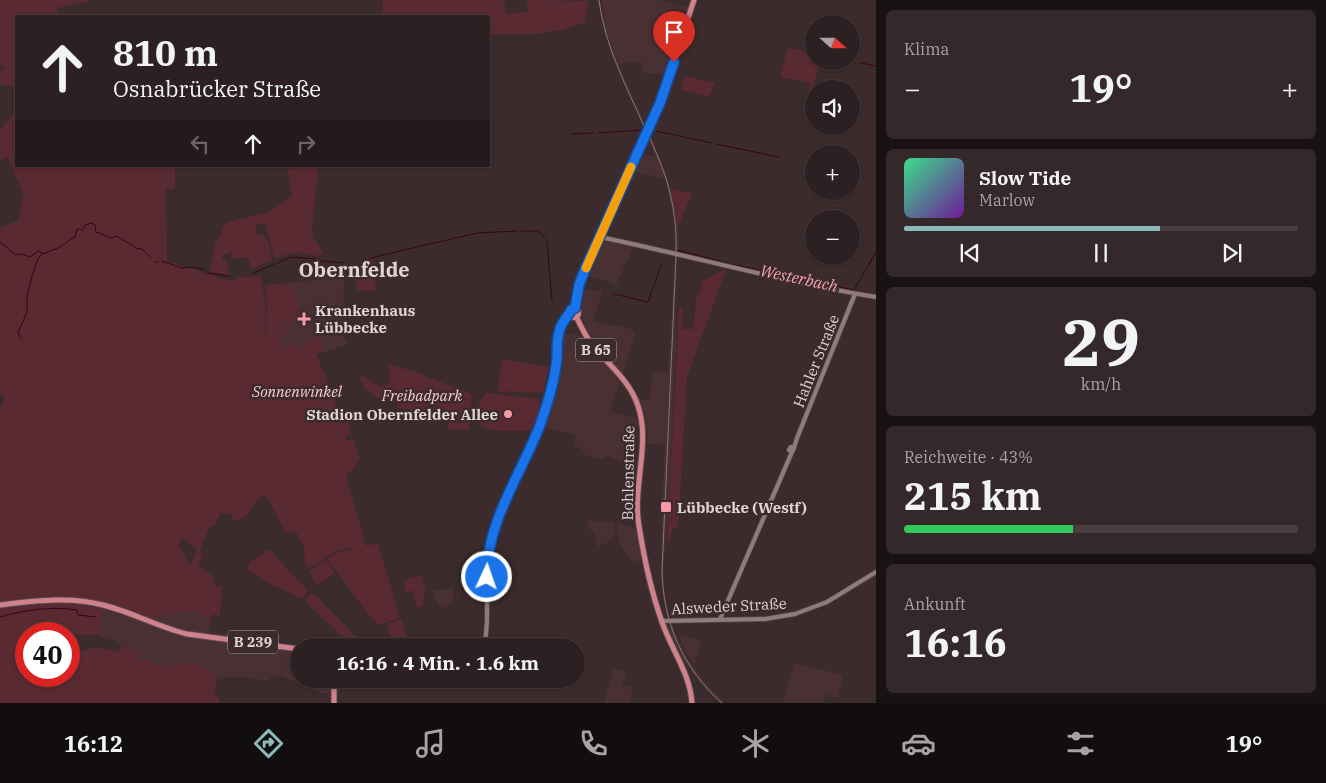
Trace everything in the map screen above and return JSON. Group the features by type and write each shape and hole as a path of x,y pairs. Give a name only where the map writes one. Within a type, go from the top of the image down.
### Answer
{"main road":[{"path":"573,315 578,311 575,308 579,285 660,103 694,0"},
{"name":"Bohlenstraße","path":"573,315 589,340 623,378 638,404 642,435 637,493 638,522 661,621 688,682 692,703"},
{"name":"B 239","path":"0,605 51,600 89,602 119,610 187,634 290,647"},
{"path":"334,688 334,703"}],"street":[{"path":"600,237 876,297"},
{"name":"Hahler Straße","path":"720,619 856,294"},
{"path":"485,638 487,559 489,547 505,502 540,424 552,384 559,329 564,320 573,315"},
{"name":"Alsweder Straße","path":"661,621 771,618 806,610 839,596 876,572"},
{"path":"667,635 668,624 675,620"}],"shaded area":[{"path":"597,0 600,0 606,27 602,0 658,0 688,8 667,74 643,73 642,62 619,64 646,129 645,131 612,56"},
{"path":"650,132 667,177 675,207 679,251 675,253 674,222 665,179 631,171 640,153 656,157 648,137"},
{"path":"600,242 634,246 616,285 586,276"},
{"path":"675,256 677,257 676,340 668,517 663,568 666,605 669,616 666,616 661,578 665,445 648,444 646,416 640,400 650,399 653,372 668,373"},
{"name":"Krankenhaus Lübbecke","path":"344,277 343,324 344,337 348,344 316,355 261,361 267,308 265,285"},
{"path":"582,288 602,292 593,322 631,329 634,332 635,337 610,412 638,420 635,461 619,460 608,456 602,459 586,456 581,448 573,446 576,435 542,427 555,378 561,332 581,336 586,330 579,305"},
{"path":"588,520 615,523 614,538 599,547 595,542 598,540 594,535 596,532 587,528"},
{"path":"618,523 636,529 641,554 639,562 630,559 621,546 617,535"},
{"path":"453,588 453,602 442,609 433,595 434,591"},
{"path":"104,603 152,619 192,610 210,621 208,635 290,649 290,680 276,674 267,681 245,677 218,677 198,662 185,665 175,663 162,666 138,658 138,651 122,647 100,635"},
{"path":"674,624 673,629 685,655 708,686 725,703 720,703 702,685 680,656 668,630"},
{"path":"679,635 701,641 695,666 685,652"},
{"path":"794,663 843,675 837,698 825,694 823,703 783,703"},
{"path":"614,669 626,672 622,685 633,688 629,703 604,703"},
{"path":"310,688 333,688 331,693 324,694"}],"green space":[{"path":"0,0 94,0 57,8 59,15 15,15 15,88 0,84 0,73 6,67 0,65"},
{"path":"383,0 504,0 506,14 529,11 526,0 588,1 585,22 562,30 534,34 490,34 490,15 382,15"},
{"path":"788,48 805,51 805,70 818,70 815,80 805,80 805,82 780,77"},
{"path":"685,76 715,83 709,97 681,90"},
{"name":"Sonnenwinkel","path":"15,112 15,167 175,167 175,189 166,189 167,261 229,281 237,280 238,277 261,276 266,308 262,358 268,308 266,286 289,283 301,307 296,311 301,320 290,326 286,322 284,323 286,324 284,326 288,334 278,340 279,342 276,342 277,344 282,343 284,348 295,342 302,352 304,348 302,343 304,342 305,344 318,336 325,351 316,354 335,399 336,408 348,411 348,421 352,434 346,436 346,441 354,440 360,459 346,476 366,546 378,543 400,618 378,625 327,559 337,553 352,549 352,547 337,551 308,569 305,563 304,548 298,534 293,531 286,533 266,495 257,501 244,517 234,522 230,511 226,515 221,513 215,525 209,527 200,552 203,556 198,566 213,576 216,586 222,587 220,616 212,614 210,621 192,610 152,619 94,601 77,598 0,603 0,409 5,397 0,394 0,227 18,221 24,196 8,157 0,160 0,130","holes":["182,538 197,549 190,566 179,546"]},
{"path":"287,167 319,167 312,226 313,237 323,252 319,256 295,252 274,257 266,224 256,224 257,235 264,235 269,244 272,261 252,270 248,257 233,259 232,251 223,254 222,260 226,261 230,275 210,272 215,243 224,225 234,220 260,215 280,205 292,195"},
{"path":"670,189 693,193 678,225"},
{"path":"373,256 376,290 357,291 356,280 349,276 360,264"},
{"path":"730,263 855,290 855,292 730,265"},
{"path":"726,269 687,377 678,528 673,529 667,545 679,307 683,308 682,329 693,329 697,294 700,293 702,281"},
{"path":"502,359 549,367 543,393 498,391"},
{"name":"Freibadpark","path":"389,364 422,374 472,394 469,430 447,429 448,416 409,413 409,409 397,408 398,399 382,399 363,386 360,374 380,387 390,383"},
{"name":"Stadion Obernfelder Allee","path":"487,393 538,399 542,404 533,431 494,430 481,427 477,413 483,397"},
{"path":"268,550 308,591 302,599 262,580 248,569 249,563"},
{"path":"326,560 335,573 316,586 309,571"},
{"path":"421,575 426,591 423,597 424,606 417,608 412,590 405,592 404,580"},
{"path":"311,594 315,595 356,637 344,638 306,600"},
{"path":"54,603 79,604 103,609 100,635 80,635 80,622 15,622 15,687 80,687 80,651 98,647 119,652 122,647 138,651 138,658 162,666 175,663 185,665 198,662 218,677 214,693 221,703 0,703 0,608"},
{"path":"401,619 407,638 391,638 387,624"}],"waterway":[{"path":"861,63 876,66"},
{"path":"598,133 642,130"},
{"path":"656,131 712,143"},
{"path":"571,134 593,133"},
{"path":"716,144 779,157"},
{"name":"Westerbach","path":"0,242 16,255 22,254 30,257 38,251 44,254 60,247 75,237 77,229 83,230 85,225 92,223 96,226 96,232 112,238 117,236 137,249 141,248 151,258"},
{"name":"Westerbach","path":"355,269 371,258 391,253 477,233 517,231"},
{"name":"Westerbach","path":"521,231 538,231 546,238"},
{"name":"Westerbach","path":"547,241 552,301"},
{"name":"Westerbach","path":"677,250 727,263"},
{"name":"Westerbach","path":"731,264 854,290 876,252"},
{"name":"Westerbach","path":"20,337 18,333 27,312 27,297 32,276 42,253"},
{"name":"Westerbach","path":"278,263 291,257 316,259"},
{"name":"Westerbach","path":"162,261 182,268 195,267 204,270"},
{"name":"Westerbach","path":"322,261 345,263"},
{"name":"Westerbach","path":"253,273 274,264"},
{"name":"Westerbach","path":"614,294 648,302 661,265"},
{"name":"Westerbach","path":"208,273 228,276"},
{"path":"0,617 19,612 58,608 77,610 78,615 96,617"}],"railway":[{"path":"599,0 603,23 618,68 666,178 674,217 676,256 662,571 666,608 671,626 686,660 708,690 722,703"}],"slow traffic":[{"path":"586,268 631,167"}],"place":[{"name":"Krankenhaus Lübbecke","path":"304,319"},
{"name":"Stadion Obernfelder Allee","path":"508,414"},
{"name":"Lübbecke (Westf)","path":"666,507"}],"district":[{"name":"Obernfelde","path":"354,269"}],"route":[{"path":"487,577 488,551 495,529 505,502 540,426 552,384 556,364 558,333 561,323 570,314 571,310 575,308 579,285 586,267 660,103 674,62"}]}
